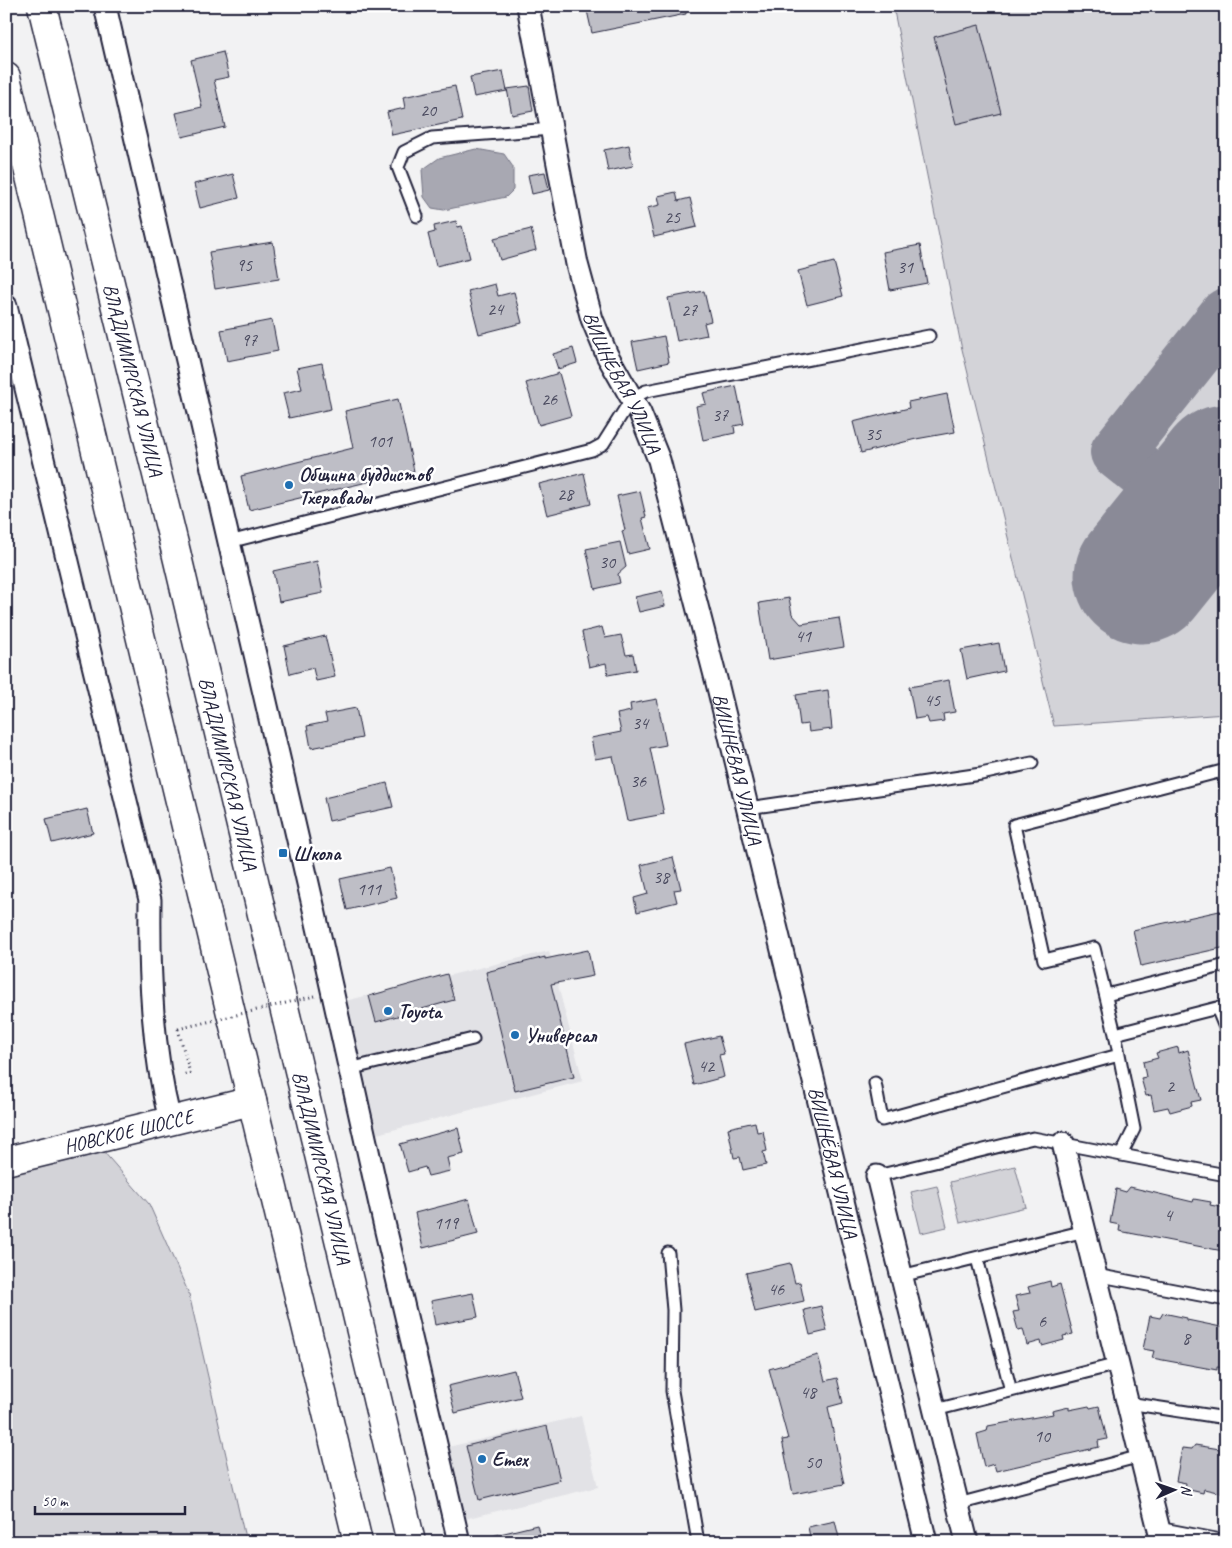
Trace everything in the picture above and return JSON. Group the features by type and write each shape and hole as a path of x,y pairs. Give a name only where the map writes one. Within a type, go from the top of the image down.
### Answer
{"main road":[{"name":"ВЛАДИМИРСКАЯ УЛИЦА","path":"42,6 176,552 411,1542"},
{"path":"6,77 358,1542"},
{"name":"НОВСКОЕ ШОССЕ","path":"6,1161 252,1101"}],"street":[{"path":"105,6 459,1542"},
{"name":"ВИШНЁВАЯ УЛИЦА","path":"528,6 577,264 592,318 606,356 632,398 659,460 748,808 926,1542"},
{"path":"6,306 150,900 150,969 154,1031 160,1080 170,1121"},
{"path":"1063,1143 1160,1535"},
{"path":"877,1176 968,1542"}],"lane":[{"path":"417,216 398,167 404,152 432,138 552,130"},
{"path":"229,542 592,450 603,444 632,398 646,391 929,336"},
{"path":"748,808 981,774 1032,763"},
{"path":"1121,1155 1134,1129 1115,1034 1094,948 1044,960 1014,825 1222,771 1226,786"},
{"path":"1106,995 1226,965"},
{"path":"1115,1034 1217,1008 1226,1030"},
{"path":"349,1069 473,1039"},
{"path":"875,1083 882,1120 1119,1054"},
{"path":"877,1176 1033,1138 1226,1175"},
{"path":"902,1276 1085,1231"},
{"path":"668,1253 673,1310 672,1392 698,1542"},
{"path":"977,1258 1011,1391"},
{"path":"1096,1275 1226,1300"},
{"path":"935,1410 1118,1364"},
{"path":"1128,1403 1226,1418"},
{"path":"958,1504 1141,1456"},
{"path":"1160,1535 1226,1541"}],"path":[{"path":"190,1073 178,1029 315,996"}],"shaded area":[{"path":"893,6 1226,6 1226,714 1054,726 961,345"},
{"path":"476,149 504,154 513,167 513,190 506,197 444,210 432,208 424,197 422,170 439,158"},
{"path":"549,951 583,1081 377,1134 345,1001"},
{"path":"103,1151 149,1204 189,1294 246,1542 6,1542 6,1174"},
{"path":"1015,1166 1026,1207 960,1223 950,1182"},
{"path":"937,1186 947,1227 921,1233 911,1192"},
{"path":"581,1416 598,1487 464,1519 448,1447"}],"building":[{"path":"586,6 686,6 686,14 592,33"},
{"path":"979,25 1001,113 956,124 934,37"},
{"path":"223,52 229,77 214,80 225,127 182,137 176,113 202,107 191,60"},
{"path":"503,71 507,91 474,97 470,77"},
{"path":"455,86 462,120 392,135 387,112 405,108 403,97"},
{"path":"529,86 533,111 512,115 507,89"},
{"path":"629,145 633,166 608,171 604,150"},
{"path":"545,172 549,190 532,194 528,175"},
{"path":"233,174 239,198 200,208 194,184"},
{"path":"676,192 678,201 690,198 697,227 654,237 647,208 660,205 658,196"},
{"path":"456,221 457,227 462,226 470,258 436,266 428,234 435,232 434,226"},
{"path":"531,229 536,250 500,260 494,238"},
{"path":"273,242 279,279 215,289 209,252"},
{"path":"920,245 927,283 890,290 883,252"},
{"path":"834,262 843,296 807,305 798,271"},
{"path":"495,284 498,296 514,292 522,323 479,334 468,291"},
{"path":"704,291 711,321 704,323 707,335 677,341 668,298"},
{"path":"272,320 278,351 227,361 221,330"},
{"path":"664,336 669,362 638,369 632,342"},
{"path":"573,348 577,363 558,369 553,354"},
{"path":"322,363 331,409 289,418 283,393 302,389 297,368"},
{"path":"559,373 571,416 539,425 526,383"},
{"path":"736,386 744,424 734,426 735,433 703,440 696,406 706,404 703,393"},
{"path":"947,394 955,432 916,439 861,453 853,422 909,408 908,402"},
{"path":"398,399 414,471 249,510 241,476 353,448 345,411"},
{"path":"584,473 591,504 547,515 539,484"},
{"path":"640,491 646,517 642,518 650,549 628,554 622,531 625,530 617,496"},
{"path":"620,542 626,567 618,574 620,583 595,589 586,549"},
{"path":"317,561 323,593 279,602 273,571"},
{"path":"662,591 665,606 639,612 635,597"},
{"path":"789,598 792,614 801,624 839,618 844,647 768,660 759,603"},
{"path":"602,627 605,638 621,635 626,655 633,654 636,670 608,675 606,663 589,667 582,632"},
{"path":"325,636 335,677 316,681 313,668 290,674 284,646"},
{"path":"999,643 1004,671 967,679 961,650"},
{"path":"949,680 955,712 943,714 944,721 929,723 927,717 915,719 909,687"},
{"path":"828,690 832,729 809,732 808,724 800,725 796,695"},
{"path":"657,699 666,745 650,748 664,814 627,821 613,756 595,759 591,738 621,732 617,714 631,711 630,704"},
{"path":"356,708 362,738 311,748 307,726 327,722 325,714"},
{"path":"387,783 393,807 329,821 324,798"},
{"path":"87,809 93,833 52,843 46,819"},
{"path":"673,857 681,889 674,890 677,902 637,912 634,898 648,894 641,865"},
{"path":"390,868 397,898 347,910 340,879"},
{"path":"1224,910 1226,947 1141,966 1133,930"},
{"path":"588,950 593,976 551,984 574,1077 515,1091 486,972 545,957 545,959"},
{"path":"447,974 454,1000 376,1022 369,996"},
{"path":"719,1036 724,1054 719,1055 724,1077 694,1085 684,1044"},
{"path":"1178,1047 1179,1053 1188,1050 1201,1100 1191,1102 1192,1106 1170,1112 1168,1107 1154,1110 1151,1095 1146,1096 1141,1078 1146,1077 1143,1062 1158,1058 1156,1053"},
{"path":"755,1122 757,1132 763,1131 767,1151 763,1152 766,1165 743,1170 740,1157 734,1158 728,1128"},
{"path":"458,1128 464,1154 447,1158 450,1171 428,1176 425,1167 408,1172 400,1144"},
{"path":"1130,1187 1193,1202 1194,1199 1211,1202 1210,1205 1226,1208 1226,1237 1223,1251 1119,1231 1120,1225 1110,1223 1116,1189 1126,1192"},
{"path":"469,1199 478,1234 423,1248 415,1213"},
{"path":"790,1263 795,1283 800,1282 804,1301 755,1312 746,1273"},
{"path":"1050,1281 1051,1287 1060,1284 1073,1334 1063,1336 1064,1340 1042,1346 1041,1341 1027,1345 1023,1329 1018,1330 1013,1312 1019,1311 1015,1296 1030,1293 1028,1287"},
{"path":"473,1293 478,1317 435,1325 431,1301"},
{"path":"821,1306 827,1331 810,1335 804,1310"},
{"path":"1163,1313 1226,1328 1226,1368 1217,1367 1217,1370 1152,1358 1154,1351 1143,1349 1150,1316 1160,1318"},
{"path":"818,1355 825,1381 837,1378 843,1403 828,1407 844,1484 793,1494 782,1440 788,1439 769,1369"},
{"path":"514,1370 521,1397 455,1413 448,1386"},
{"path":"1089,1406 1090,1408 1099,1406 1107,1439 1098,1441 1099,1447 996,1471 994,1464 984,1467 977,1434 987,1431 988,1426 1053,1414 1052,1411 1069,1407 1069,1410"},
{"path":"547,1426 560,1480 479,1500 466,1446"},
{"path":"1195,1445 1220,1449 1219,1452 1226,1453 1226,1494 1204,1489 1203,1493 1185,1489 1186,1483 1176,1481 1182,1448 1192,1449"},
{"path":"835,1521 840,1542 811,1542 808,1527"},
{"path":"537,1525 541,1542 492,1542 492,1536"}],"taxiway":[{"path":"1226,315 1117,452 1226,540"}],"runway":[{"path":"1142,576 1226,472"}],"place":[{"name":"Община буддистов Тхеравады","path":"289,485"},
{"name":"Школа","path":"283,853"},
{"name":"Toyota","path":"388,1011"},
{"name":"Универсал","path":"515,1035"},
{"name":"Emex","path":"482,1459"}]}
